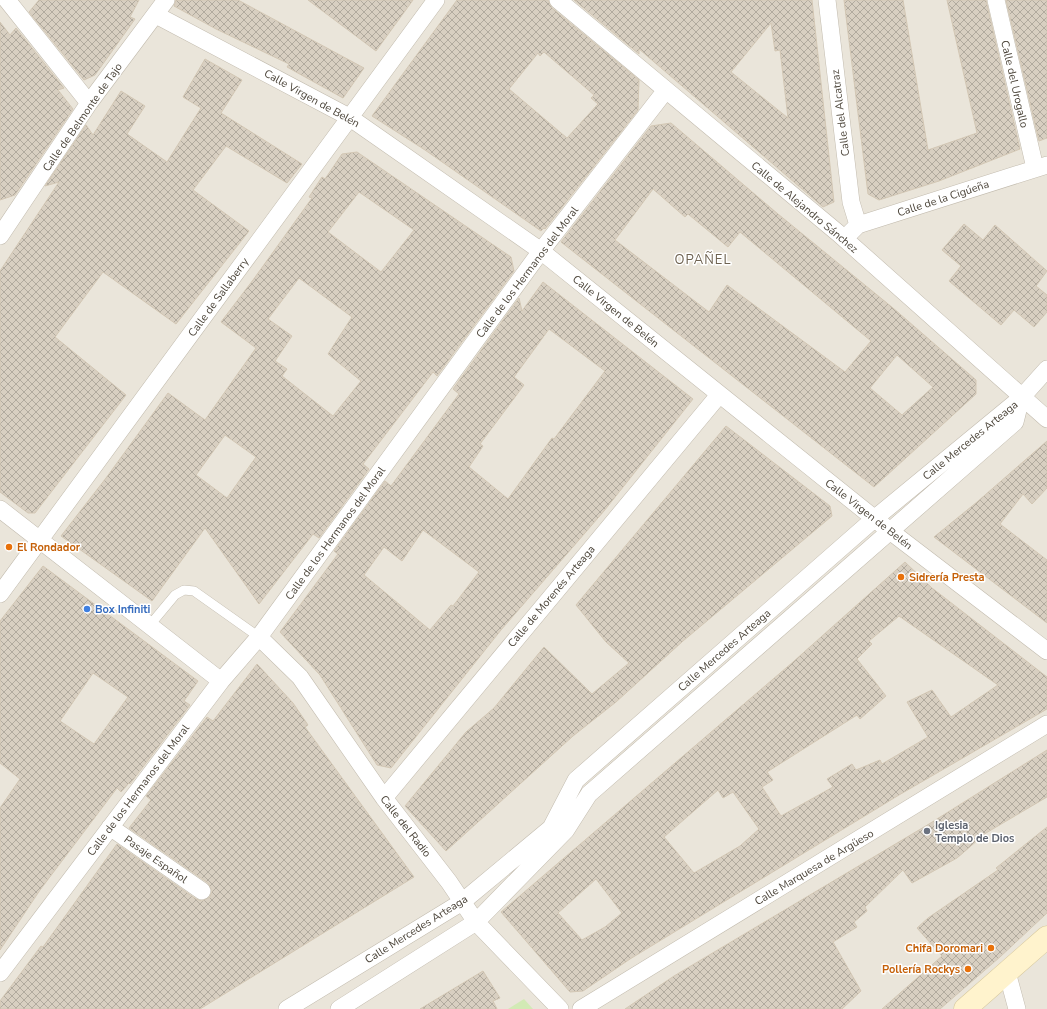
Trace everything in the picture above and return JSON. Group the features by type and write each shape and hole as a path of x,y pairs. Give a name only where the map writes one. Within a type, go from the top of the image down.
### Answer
{"street":[{"path":"7,0 89,103"},
{"name":"Calle de Belmonte de Tajo","path":"0,236 89,103 166,0"},
{"name":"Calle de Sallaberry","path":"0,594 436,0"},
{"name":"Calle de Alejandro Sánchez","path":"558,0 844,239 1021,398 1047,419"},
{"name":"Calle del Alcatraz","path":"827,0 851,202 858,225"},
{"name":"Calle del Urogallo","path":"996,0 1041,166"},
{"name":"Calle Virgen de Belén","path":"156,15 349,117 541,251 874,519 1047,651"},
{"name":"Calle de los Hermanos del Moral","path":"0,973 221,681 259,637 541,251 666,90"},
{"name":"Calle de la Cigúeña","path":"844,239 858,225 1041,166"},
{"path":"1021,398 1047,369"},
{"name":"Calle de Morenés Arteaga","path":"384,798 719,395"},
{"name":"Calle Mercedes Arteaga","path":"287,1009 462,902 551,828 576,780 874,519 1021,398"},
{"name":"Calle Mercedes Arteaga","path":"339,1009 476,922 566,830 589,794 1016,422 1021,398"},
{"path":"0,509 41,539 221,681"},
{"name":"Calle del Radio","path":"259,637 300,677 384,798 476,922 560,1009"},
{"name":"Calle Marquesa de Argüeso","path":"581,1009 1047,724"},
{"name":"Pasaje Español","path":"110,827 202,891"},
{"path":"965,1009 1047,937"},
{"path":"1007,972 1017,1009"}],"lane":[{"path":"150,625 175,595 184,590 194,590 259,637"}],"shaded area":[{"path":"0,0 1047,0 1047,1009 0,1009"}],"green space":[{"path":"524,999 533,1009 508,1009"}],"building":[{"path":"39,0 139,0 130,17 135,19 95,75 84,80 29,12"},
{"path":"176,0 238,0 364,68 343,98 287,67 289,64 216,29 174,6"},
{"path":"308,0 413,0 376,51"},
{"path":"457,0 548,0 552,8 639,80 638,110 545,229 544,228 541,231 425,150 372,116","holes":["544,52 594,95 591,98 598,104 567,138 509,89 538,53 540,56"]},
{"path":"574,0 812,0 834,202 823,207 639,49 639,54","holes":["771,23 775,51 780,50 788,118 731,72"]},
{"path":"844,0 903,0 928,150 977,133 947,0 986,0 1020,149 939,181 879,200 868,194"},
{"path":"1006,0 1047,0 1047,138 1039,141"},
{"path":"0,22 10,35 16,28 64,88 58,90 73,109 15,195 0,200"},
{"path":"205,59 242,80 221,113 302,164 287,183 226,146 193,190 249,231 176,324 103,272 55,337 126,395 35,513 28,513 0,492 0,271 59,182 45,186 86,125 93,135 121,91 145,106 127,134 167,162 201,108 183,97"},
{"path":"671,123 778,214 893,308 976,380 976,394 874,487 561,242 651,126","holes":["653,189 685,217 688,214 728,247 740,232 871,341 845,372 727,285 709,312 615,240","897,355 933,387 902,415 870,388"]},
{"path":"357,152 511,257 514,271 437,376 433,372 363,464 369,469 319,538 313,534 259,604 205,528 152,601 61,536 106,478 168,393 205,420 256,348 221,322 312,198 309,197 322,177 325,179 342,154","holes":["359,192 414,230 381,272 328,232","299,278 352,317 328,354 361,381 333,416 282,376 287,369 275,361 292,336 268,319","225,435 256,457 227,498 196,475"]},
{"path":"964,224 983,240 995,225 1047,271 1036,286 1047,295 1047,312 1034,327 1014,310 1001,325 949,281 961,266 942,250"},
{"path":"543,282 693,399 604,511 501,630 391,768 377,765 320,675 280,632 338,554 334,551 385,481 391,486 459,394 453,389 519,298 522,311","holes":["549,329 605,371 554,439 552,438 508,499 469,467 483,446 480,444 524,385 514,377","423,530 479,572 453,606 451,605 430,630 364,575 384,547 402,561"]},
{"path":"726,426 830,506 832,516 683,641 616,702 573,736 446,851 405,806 466,732 494,708 544,647 592,694 629,663 606,642 576,605"},
{"path":"1047,441 1047,488 1032,504 1023,494 1000,524 1047,560 1047,623 934,537"},
{"path":"905,562 932,588 1047,677 1047,709 899,795 630,959 583,991 570,992 501,912 793,662","holes":["899,616 998,685 951,717 932,690 907,702 928,737 882,764 880,760 856,770 852,764 827,779 833,787 781,816 762,787 773,780 767,772 857,715 860,719 886,696 857,659 872,644 869,641","718,790 723,798 733,792 759,829 740,846 694,873 664,837","596,879 622,913 605,927 582,940 558,913"]},
{"path":"43,566 198,681 184,701 190,705 130,784 129,783 121,792 117,788 40,890 0,950 0,808 20,779 0,763 0,621","holes":["93,673 128,697 94,744 60,721"]},
{"path":"257,664 293,703 308,725 305,727 414,877 200,1009 0,1009 0,1001 41,946 43,947 117,844 196,899 202,901 210,897 212,891 208,883 129,828 151,800 146,796 207,717 213,721"},
{"path":"1047,750 1047,797 986,833 957,858 912,883 903,870 865,907 867,911 854,922 857,927 833,942 861,991 842,1009 625,1009 674,976 929,824"},
{"path":"1047,827 1047,913 1000,957 940,1009 882,1009 942,956 917,928 928,918 998,870 996,868"},
{"path":"483,971 500,998 493,1001 497,1009 420,1009"}],"place":[{"name":"El Rondador","path":"9,547"},
{"name":"Sidrería Presta","path":"901,577"},
{"name":"Box Infiniti","path":"87,609"},
{"name":"Iglesia Templo de Dios","path":"927,831"},
{"name":"Chifa Doromari","path":"991,948"},
{"name":"Pollería Rockys","path":"968,969"}],"district":[{"name":"OPAÑEL","path":"703,259"}]}
